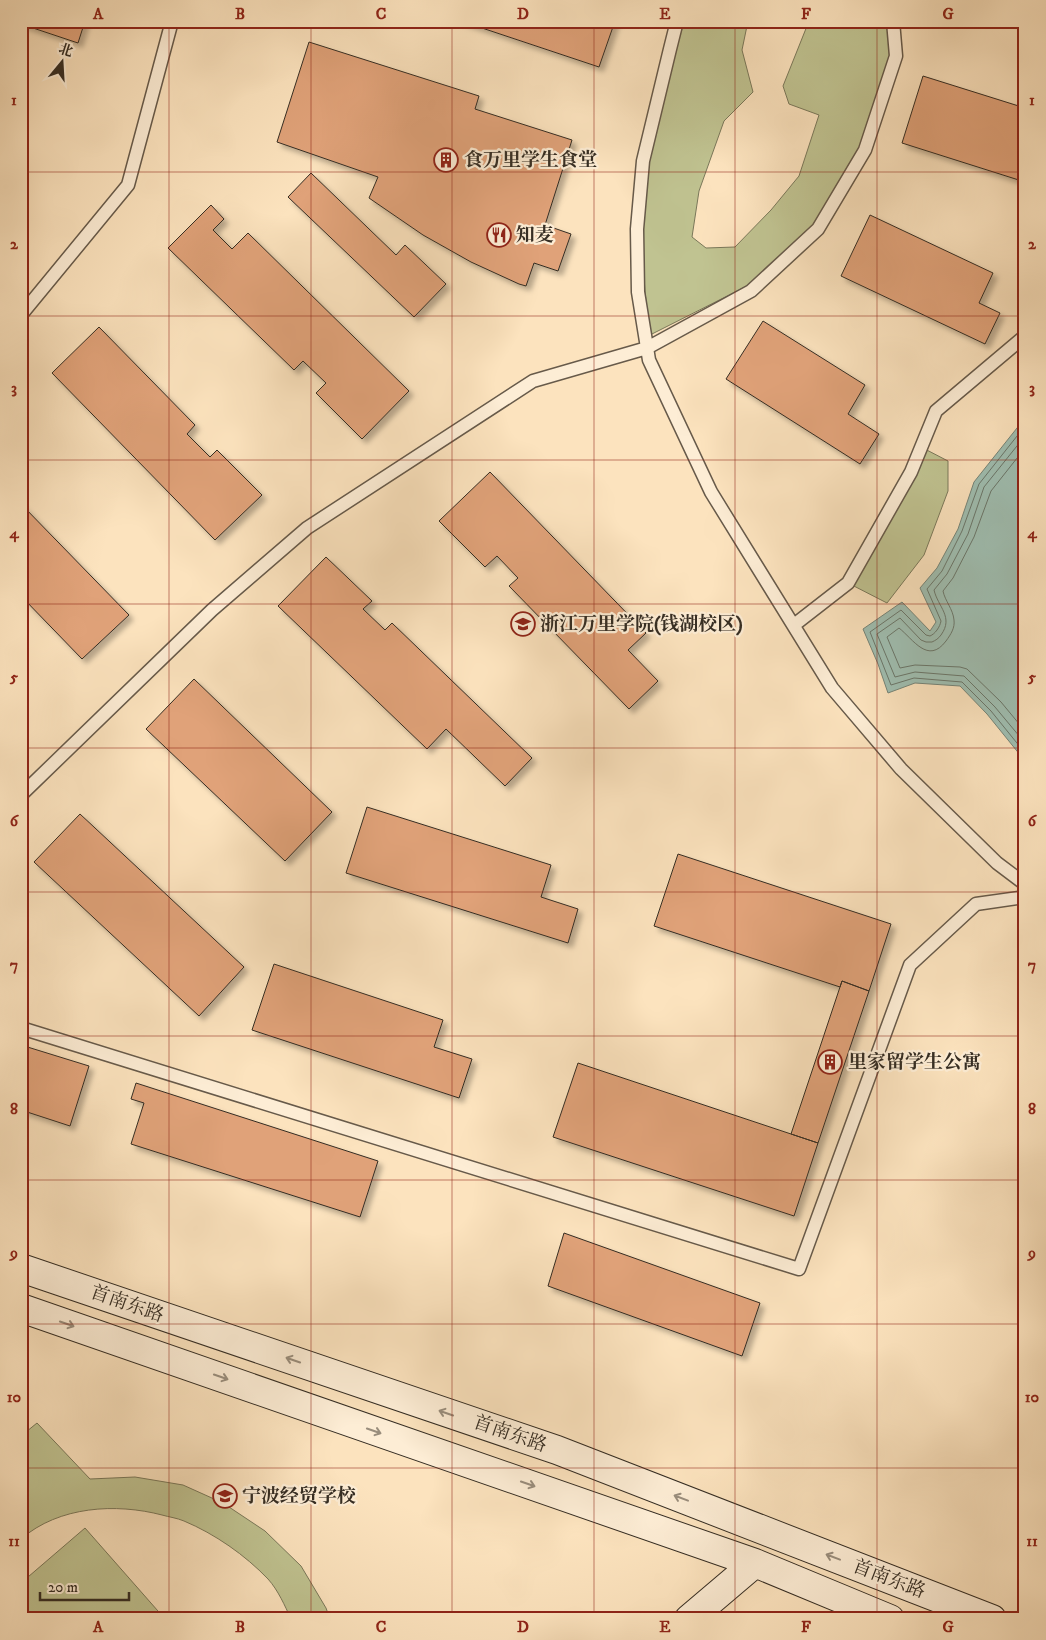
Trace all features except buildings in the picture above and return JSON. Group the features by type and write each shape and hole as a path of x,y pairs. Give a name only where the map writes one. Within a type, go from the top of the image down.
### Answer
{"main road":[{"name":"首南东路","path":"21,1268 557,1450 992,1619"},
{"name":"首南东路","path":"21,1308 755,1563 890,1619"},
{"path":"689,1619 755,1563"}],"lane":[{"path":"21,315 128,185 172,21"},
{"path":"678,21 643,161 637,228 638,292 649,360 711,492 832,688 901,769 997,863 1025,884"},
{"path":"21,794 212,610 307,528 533,381 647,348 750,291 818,229 865,150 896,56 893,21"},
{"path":"794,626 848,583 911,472 936,411 1025,336"},
{"path":"21,1028 799,1270 910,965 976,904 1025,897"}],"green space":[{"path":"683,21 748,21 742,50 753,92 724,121 699,191 692,237 706,248 735,247 771,210 799,176 819,115 789,104 783,86 807,26 807,21 891,21 893,57 861,145 818,221 749,285 650,335 641,228 650,154"},
{"path":"921,447 948,461 948,491 924,555 887,603 848,583"},
{"path":"37,1423 90,1479 135,1477 183,1485 223,1503 265,1531 301,1566 326,1608 330,1619 291,1619 272,1583 250,1562 207,1532 176,1518 126,1509 88,1510 53,1520 36,1528 21,1539 21,1436"},
{"path":"85,1528 165,1619 21,1619 21,1583"}],"water":[{"path":"1025,418 1025,761 987,714 960,686 915,683 888,693 863,629 902,602 930,631 936,622 920,588 937,568 958,529 974,482"}],"place":[{"name":"食万里学生食堂","path":"446,160"},
{"name":"知麦","path":"499,235"},
{"name":"浙江万里学院(钱湖校区)","path":"523,624"},
{"name":"里家留学生公寓","path":"830,1062"},
{"name":"宁波经贸学校","path":"225,1496"}]}
